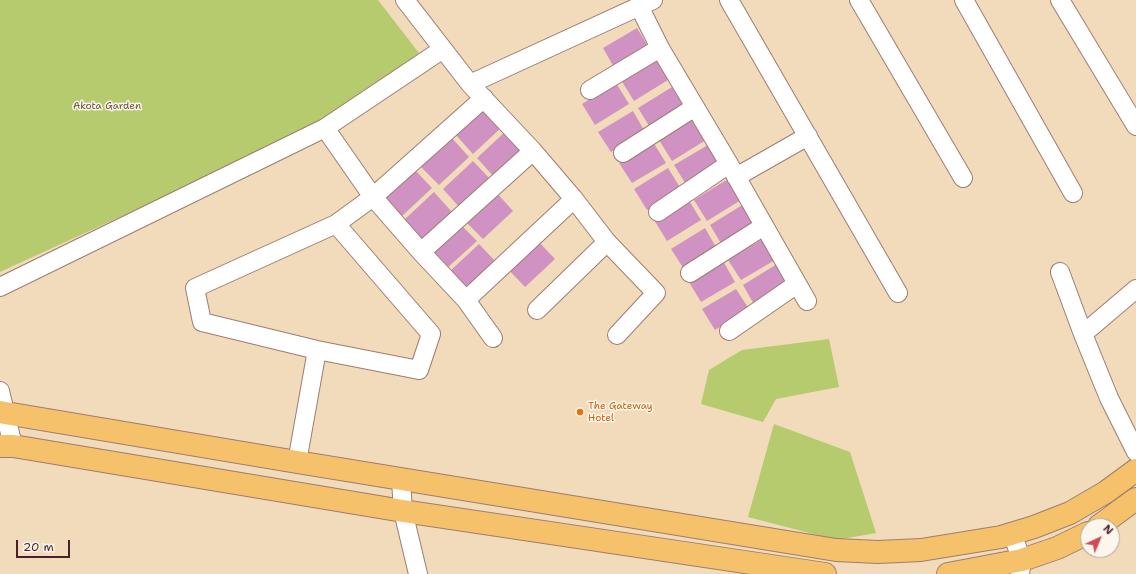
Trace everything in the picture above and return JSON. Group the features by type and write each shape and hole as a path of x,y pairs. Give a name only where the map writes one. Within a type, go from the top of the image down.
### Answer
{"main road":[{"path":"3,412 401,480 836,550 878,552 921,550 1012,534 1034,528 1070,513 1106,492 1136,470"},
{"path":"7,446 403,511 825,574"},
{"path":"1110,518 1136,499"},
{"path":"948,574 1021,567 1080,537"}],"street":[{"path":"405,0 470,84 533,151 574,199 607,242 656,293 617,335"},
{"path":"729,0 898,293"},
{"path":"859,0 964,178"},
{"path":"964,0 1073,194"},
{"path":"1060,0 1136,126"},
{"path":"470,84 646,3 660,48 733,171 807,301"},
{"path":"590,90 660,48"},
{"path":"0,287 325,128 443,49"},
{"path":"336,224 431,334 419,370 317,350 202,322 195,288 336,224 373,197 484,98"},
{"path":"623,153 695,107"},
{"path":"325,128 373,197 466,300 494,338"},
{"path":"658,212 733,171 808,136"},
{"path":"422,252 533,151"},
{"path":"466,300 574,199"},
{"path":"690,273 764,226"},
{"path":"537,310 607,242"},
{"path":"1060,272 1109,398 1136,452"},
{"path":"729,330 797,284"},
{"path":"1083,334 1136,289"},
{"path":"297,462 317,350"},
{"path":"0,391 7,446"},
{"path":"401,480 403,511 418,574"},
{"path":"1012,534 1021,567"}],"green space":[{"name":"Akota Garden","path":"0,0 378,0 419,53 335,114 205,178 0,272"},
{"path":"829,339 839,387 776,399 763,422 701,404 709,370 742,350"},
{"path":"774,424 850,452 876,533 836,540 748,517"}],"building":[{"path":"637,28 649,48 615,69 603,48"},
{"path":"655,59 668,80 634,101 621,80"},
{"path":"616,83 629,104 595,125 582,104"},
{"path":"672,87 685,108 651,129 638,108"},
{"path":"485,106 503,126 473,154 455,134"},
{"path":"633,111 645,132 611,152 598,132"},
{"path":"693,119 706,140 672,161 659,140"},
{"path":"507,130 525,150 495,178 477,158"},
{"path":"451,137 469,157 439,185 420,166"},
{"path":"653,142 666,163 632,183 619,163"},
{"path":"708,145 721,165 687,186 674,165"},
{"path":"473,161 491,180 461,209 443,189"},
{"path":"668,168 681,189 647,210 634,189"},
{"path":"414,169 432,188 402,216 384,197"},
{"path":"728,179 741,200 707,221 694,200"},
{"path":"495,191 513,211 483,239 464,220"},
{"path":"434,192 452,212 422,240 404,220"},
{"path":"688,199 701,220 667,241 654,220"},
{"path":"744,204 756,224 722,245 710,225"},
{"path":"458,222 477,241 446,269 428,250"},
{"path":"705,228 717,249 684,269 671,249"},
{"path":"763,239 775,260 741,280 728,260"},
{"path":"537,240 555,259 525,287 507,268"},
{"path":"479,244 497,263 467,291 449,272"},
{"path":"723,261 735,282 701,302 689,282"},
{"path":"777,264 790,285 755,306 743,285"},
{"path":"736,289 749,309 715,330 702,309"}],"place":[{"name":"The Gateway Hotel","path":"580,412"}]}
